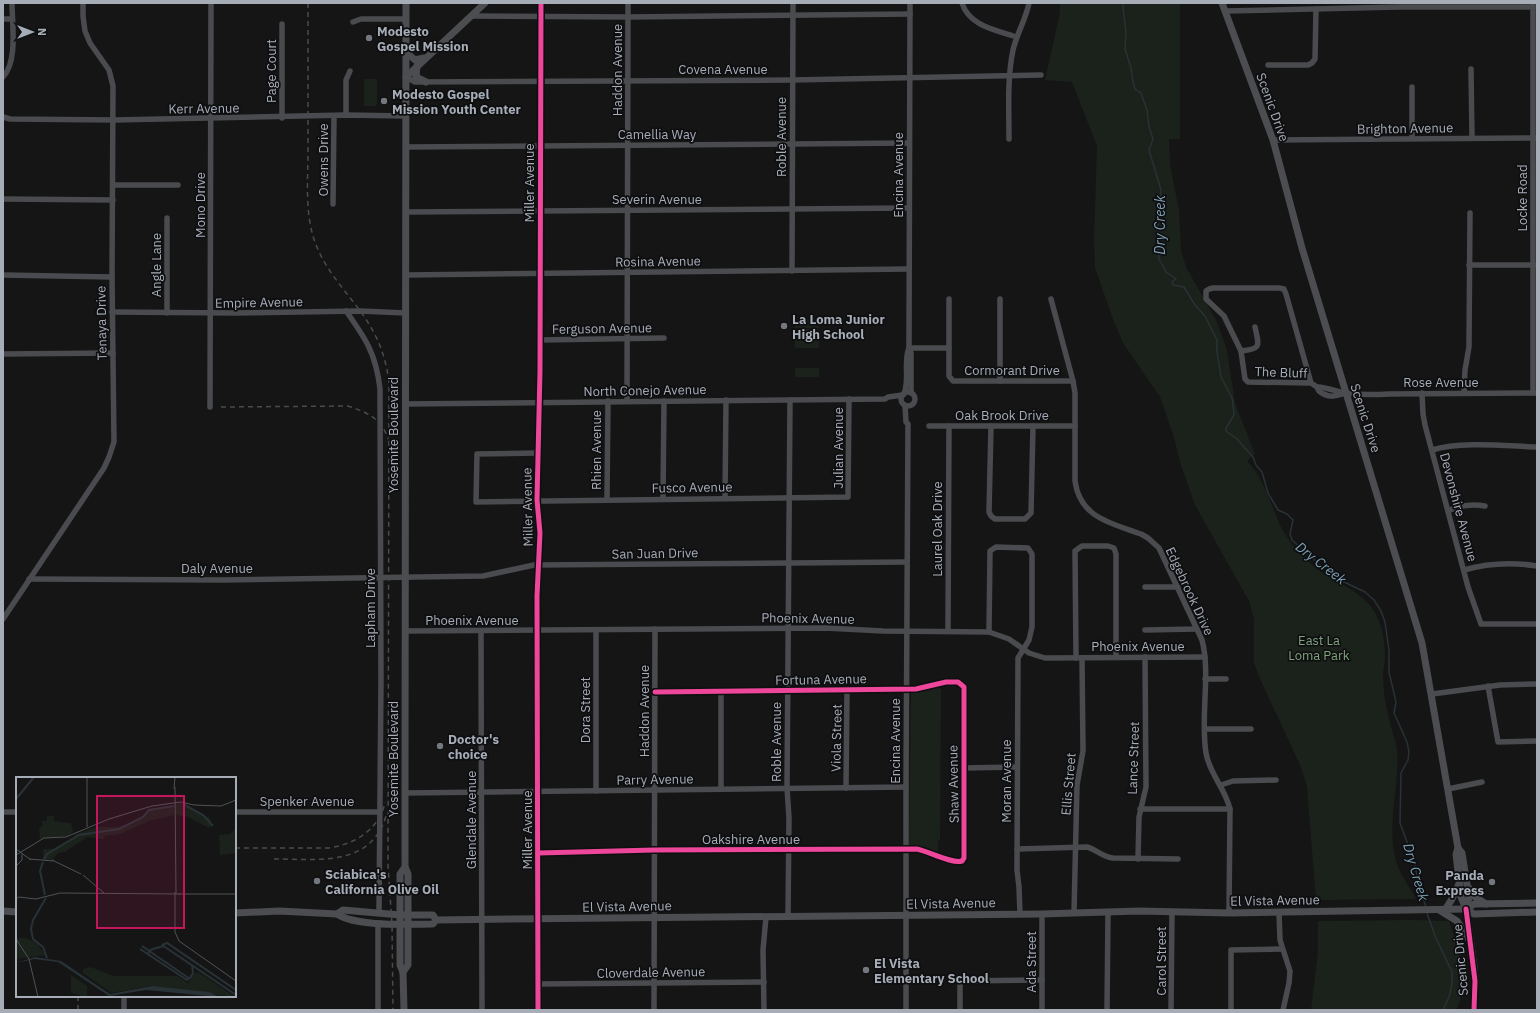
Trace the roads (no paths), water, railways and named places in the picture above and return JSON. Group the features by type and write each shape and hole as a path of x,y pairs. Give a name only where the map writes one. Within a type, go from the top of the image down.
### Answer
{"main road":[{"name":"Yosemite Boulevard","path":"404,1010 403,972 400,965 408,874 405,867 404,793 406,3"},
{"path":"406,77 485,3"},
{"name":"Scenic Drive","path":"1222,3 1273,140 1302,248 1422,643 1458,848 1462,853 1463,882 1461,897 1466,909 1475,981 1474,1010"},
{"path":"406,52 417,60 426,58"},
{"path":"417,66 417,77 426,82"},
{"path":"1470,942 1457,921 1442,910 1453,898 1463,882 1475,897 1486,904"},
{"path":"1537,903 1474,904 1466,909 1474,914 1537,912"},
{"name":"El Vista Avenue","path":"404,924 433,924 436,920 1042,914 1108,912 1229,913 1466,909"},
{"path":"337,914 344,910 404,915"},
{"path":"3,911 16,912"},
{"path":"236,913 279,912 337,914 343,918 378,923 404,924"},
{"name":"El Vista Avenue","path":"404,915 433,916 436,920"}],"street":[{"path":"3,77 9,69 13,56 12,3"},
{"name":"Tenaya Drive","path":"3,619 109,458 114,442 112,277 114,94 112,77 105,62 94,50 88,38 84,24 83,3"},
{"name":"Mono Drive","path":"210,407 211,3"},
{"name":"Miller Avenue","path":"538,1010 538,630 540,533 537,500 540,402 541,3"},
{"name":"Haddon Avenue","path":"627,401 628,3"},
{"name":"Roble Avenue","path":"792,271 793,3"},
{"name":"Encina Avenue","path":"910,3 909,348 911,353 911,393"},
{"path":"962,3 966,12 975,21 986,27 1016,37"},
{"path":"1009,139 1010,75 1013,50 1016,37 1025,17 1029,3"},
{"path":"1225,11 1437,5 1533,5"},
{"name":"Locke Road","path":"1533,5 1535,138 1535,393"},
{"path":"1268,65 1308,65 1312,63 1315,59 1316,9"},
{"path":"472,16 910,14"},
{"path":"3,19 12,19"},
{"path":"353,22 361,19 406,19"},
{"name":"Page Court","path":"282,24 282,118"},
{"path":"1472,69 1472,138"},
{"path":"346,115 346,80 350,71"},
{"name":"Covena Avenue","path":"406,77 414,82 426,82 792,80 1041,75"},
{"path":"1412,87 1412,138"},
{"name":"Kerr Avenue","path":"3,117 10,119 114,120 282,118 346,115 406,116"},
{"name":"Owens Drive","path":"333,204 334,116"},
{"name":"Brighton Avenue","path":"1273,140 1535,138"},
{"name":"Camellia Way","path":"406,147 909,143"},
{"path":"113,186 178,185"},
{"path":"3,199 113,200"},
{"name":"Severin Avenue","path":"406,212 909,208"},
{"path":"1464,393 1465,370 1469,347 1470,213"},
{"name":"Angle Lane","path":"167,218 167,313"},
{"path":"1469,265 1535,265"},
{"name":"Rosina Avenue","path":"406,274 909,269"},
{"path":"3,275 112,277"},
{"name":"The Bluff","path":"1311,383 1284,289 1209,289 1205,294 1208,302 1224,316 1241,351 1245,379 1248,382 1311,383 1317,387 1318,391 1326,396"},
{"name":"Edgebrook Drive","path":"1051,298 1075,393 1075,481 1080,500 1089,511 1099,518 1141,534 1154,542 1162,554 1178,587 1198,629 1204,647 1205,745 1208,762 1226,793 1230,809 1229,913"},
{"path":"909,348 949,348 949,299"},
{"path":"1000,299 1000,381"},
{"name":"Empire Avenue","path":"112,312 211,313 346,311 406,313"},
{"name":"Lapham Drive","path":"346,311 358,327 369,346 379,377 381,424 381,578 378,913"},
{"path":"1241,351 1254,350 1257,348 1258,343 1255,327"},
{"name":"Ferguson Avenue","path":"540,340 664,338"},
{"name":"Encina Avenue","path":"903,394 907,383 907,353 909,348"},
{"name":"Cormorant Drive","path":"949,348 949,376 951,380 955,382 1073,381"},
{"path":"3,354 113,353"},
{"name":"The Bluff","path":"1317,387 1321,386 1328,390 1345,393"},
{"path":"1328,390 1326,396 1334,397 1345,393"},
{"path":"908,392 911,393 915,397 915,401 912,404 904,404 902,399 903,394 908,392"},
{"name":"Rose Avenue","path":"1345,393 1369,395 1535,393"},
{"name":"North Conejo Avenue","path":"885,399 903,394"},
{"name":"Devonshire Avenue","path":"1422,394 1423,414 1432,450 1474,606 1481,624 1537,624"},
{"name":"North Conejo Avenue","path":"405,404 849,399 885,399 904,404"},
{"name":"Julian Avenue","path":"848,497 849,399"},
{"path":"725,498 726,400"},
{"name":"Roble Avenue","path":"788,916 789,849 787,788 790,400"},
{"path":"663,499 664,401"},
{"name":"Rhien Avenue","path":"607,500 608,402"},
{"name":"Encina Avenue","path":"904,404 906,422 908,424"},
{"name":"Encina Avenue","path":"906,1010 906,631 908,424 910,422 912,404"},
{"name":"Oak Brook Drive","path":"928,426 1075,426"},
{"name":"Laurel Oak Drive","path":"948,632 949,426"},
{"path":"991,426 989,512 995,519 1025,519 1031,513 1033,426"},
{"path":"1432,450 1457,446 1537,446"},
{"name":"Fusco Avenue","path":"538,453 477,454 476,502 848,497"},
{"path":"1448,511 1462,506 1485,506"},
{"name":"Ellis Street","path":"1074,913 1077,785 1083,751 1075,551 1082,546 1108,546 1114,548 1116,554 1116,658"},
{"name":"Moran Avenue","path":"989,632 990,551 996,547 1025,547 1029,549 1032,554 1032,627 1029,640 1018,658 1017,849 1020,914"},
{"name":"San Juan Drive","path":"405,577 483,576 539,565 907,562"},
{"path":"1464,570 1495,564 1521,563 1537,566"},
{"name":"Daly Avenue","path":"29,579 405,577"},
{"path":"1145,587 1178,587"},
{"name":"Phoenix Avenue","path":"405,631 825,628 866,631 989,632 1009,639 1023,650 1045,658 1205,657"},
{"name":"Haddon Avenue","path":"654,1010 655,629"},
{"path":"1145,630 1198,629"},
{"name":"Dora Street","path":"596,630 596,791"},
{"name":"Glendale Avenue","path":"481,631 482,1010"},
{"name":"Lance Street","path":"1138,858 1138,824 1140,809 1146,787 1145,657"},
{"path":"1205,679 1226,679"},
{"name":"Fortuna Avenue","path":"655,692 906,689 923,688 942,682 958,682 963,685 965,690 964,707"},
{"path":"1432,694 1488,686 1537,684"},
{"path":"1488,686 1498,742 1537,741"},
{"name":"Viola Street","path":"846,788 847,690"},
{"path":"721,691 721,789"},
{"name":"Shaw Avenue","path":"963,860 965,855 963,768 964,707"},
{"path":"1205,729 1251,729"},
{"path":"963,768 1017,767"},
{"path":"1222,785 1233,781 1276,780"},
{"path":"1448,789 1482,782"},
{"name":"Parry Avenue","path":"404,793 906,787"},
{"path":"1140,809 1230,809"},
{"path":"3,812 16,812"},
{"name":"Spenker Avenue","path":"236,812 380,812"},
{"name":"Oakshire Avenue","path":"538,853 654,850 918,849 955,862 963,860"},
{"path":"1017,849 1093,849 1108,858 1178,859"},
{"path":"1107,1010 1108,912"},
{"name":"Carol Street","path":"1171,1010 1172,912"},
{"path":"1279,912 1280,940 1288,964 1290,977 1283,1010"},
{"name":"Ada Street","path":"1042,914 1042,1010"},
{"path":"764,1010 764,950 766,916"},
{"path":"378,923 378,1010"},
{"path":"1231,1010 1231,950 1282,949"},
{"path":"960,1010 960,983 962,981 1042,980"},
{"name":"Cloverdale Avenue","path":"538,984 764,982"},
{"path":"124,997 124,1010"}],"waterway":[{"name":"Dry Creek","path":"1123,3 1126,33 1125,49 1131,68 1135,89 1141,93 1147,110 1149,127 1153,139 1149,150 1161,190 1157,239 1159,259 1166,272 1176,279 1172,282 1173,285 1184,287 1195,305 1205,316 1217,340 1217,352 1221,377 1233,403 1234,415 1226,428 1226,431 1237,439 1253,457 1256,465 1262,472 1268,493 1278,510 1287,514 1293,520 1290,534 1292,540 1320,565 1340,580 1365,592 1374,600 1381,611 1385,622 1389,650 1389,672 1396,702 1394,713 1407,742 1409,752 1408,760 1401,773 1400,823 1415,864 1418,883 1426,907"},
{"name":"Dry Creek","path":"1427,913 1435,936 1452,972 1452,984 1449,997 1443,1010"}],"railway":[{"path":"308,3 308,193 310,226 318,250 324,262 366,319 376,337 384,356 389,383 388,865 392,924 393,1010"},
{"path":"221,407 348,406 361,411 378,421 388,439"},
{"path":"236,848 328,848 338,846 356,839 372,828 378,820 385,802"},
{"path":"274,859 324,859 340,857 355,852 368,845 379,833 386,816"},
{"path":"78,997 78,1010"}],"place":[{"name":"Modesto Gospel Mission","path":"369,38"},
{"name":"Modesto Gospel Mission Youth Center","path":"384,101"},
{"name":"La Loma Junior High School","path":"784,326"},
{"name":"Doctor's choice","path":"440,746"},
{"name":"Sciabica's California Olive Oil","path":"317,881"},
{"name":"Panda Express","path":"1492,882"},
{"name":"El Vista Elementary School","path":"866,970"}],"park label":[{"name":"East La Loma Park","path":"1319,648"}]}
